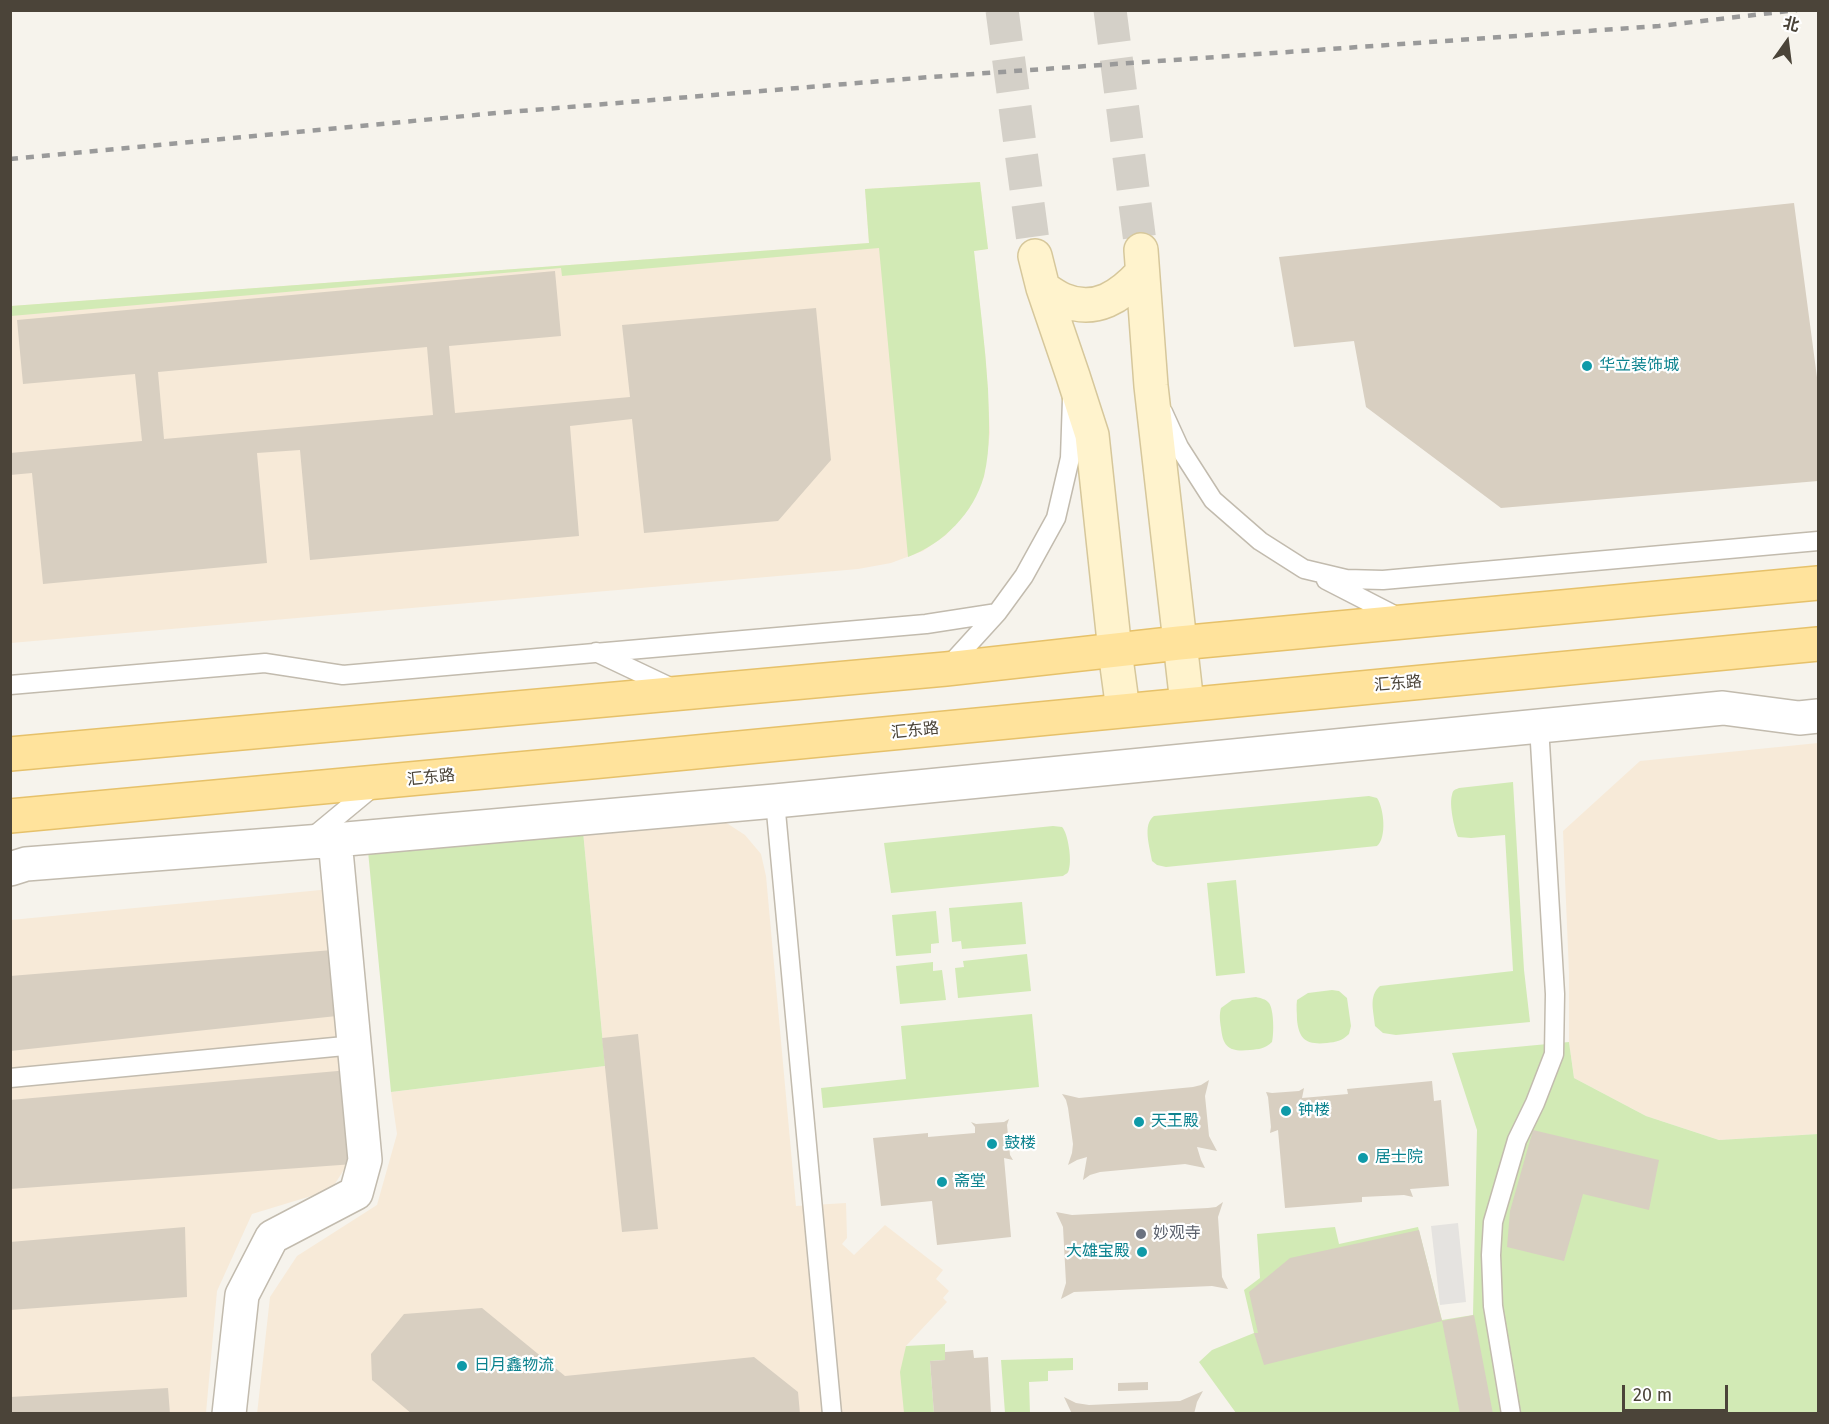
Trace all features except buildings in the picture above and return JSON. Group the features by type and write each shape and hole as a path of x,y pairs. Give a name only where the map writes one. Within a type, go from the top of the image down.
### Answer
{"main road":[{"path":"1035,256 1043,288 1092,435 1123,710"},
{"path":"1043,288 1063,300 1079,304 1104,303 1120,294 1141,261 1151,386 1187,704"},
{"path":"10,754 946,669 1179,643 1818,584"},
{"name":"汇东路","path":"10,816 376,783 1818,644"}],"street":[{"path":"10,869 26,864 320,842 775,801 1723,708 1799,718 1818,716"},
{"path":"229,1413 242,1295 272,1238 356,1193 365,1160 355,1045 320,842"}],"lane":[{"path":"946,669 998,612 1024,576 1056,518 1070,458 1073,376"},
{"path":"1151,386 1179,447 1214,500 1260,541 1304,569 1407,622"},
{"path":"1304,569 1346,579 1383,580 1818,541"},
{"path":"10,685 265,663 344,675 926,624 998,612"},
{"path":"596,652 681,692"},
{"path":"1511,1413 1493,1306 1491,1254 1493,1222 1517,1140 1535,1103 1554,1054 1555,994 1539,726"},
{"path":"320,842 376,783"},
{"path":"775,801 832,1413"},
{"path":"10,1078 355,1045"}],"shaded area":[{"path":"980,182 988,249 974,251 986,362 990,433 984,477 969,509 946,535 923,551 891,563 858,569 11,643 11,306 869,243 865,189"},
{"path":"1818,743 1818,1134 1719,1140 1646,1116 1574,1078 1569,1042 1569,973 1563,831 1640,761"},
{"path":"725,822 745,835 761,854 766,876 796,1206 846,1203 847,1238 842,1244 854,1255 885,1225 943,1270 936,1279 949,1291 943,1298 947,1302 906,1346 904,1413 257,1414 270,1297 297,1256 377,1205 397,1134 391,1092 605,1066 583,831"},
{"path":"331,889 359,1146 331,1190 252,1214 217,1291 206,1413 11,1414 11,920"},
{"path":"1458,1223 1466,1302 1440,1305 1431,1226"}],"green space":[{"path":"980,182 988,249 974,251 988,389 988,454 984,476 973,502 955,526 933,544 908,557 879,248 562,276 561,268 11,316 11,306 869,243 865,189"},
{"path":"1513,782 1524,970 1530,1022 1396,1035 1383,1033 1375,1026 1373,1004 1374,994 1380,986 1513,971 1505,835 1458,837 1451,799 1453,792 1459,788"},
{"path":"1369,796 1377,798 1383,815 1382,837 1377,846 1166,867 1152,861 1148,825 1154,816"},
{"path":"1053,826 1062,827 1068,841 1070,865 1068,873 1063,876 891,893 884,843"},
{"path":"583,831 605,1066 391,1092 368,851"},
{"path":"1236,880 1245,973 1216,976 1207,883"},
{"path":"1022,902 1026,944 962,949 961,941 952,942 949,908"},
{"path":"936,911 939,943 931,944 931,953 896,956 892,915"},
{"path":"1027,954 1031,991 958,998 955,968 964,967 963,961"},
{"path":"933,962 933,971 942,970 946,1000 900,1004 896,966"},
{"path":"1339,991 1347,998 1351,1026 1349,1034 1333,1042 1309,1042 1302,1037 1298,1027 1297,1000 1308,993"},
{"path":"1256,997 1263,999 1271,1006 1272,1042 1259,1049 1233,1049 1226,1044 1222,1035 1221,1008 1232,1000"},
{"path":"1032,1014 1039,1087 823,1108 821,1088 906,1079 901,1026"},
{"path":"1569,1042 1574,1078 1646,1116 1719,1140 1818,1134 1818,1413 1236,1413 1199,1362 1212,1350 1254,1333 1244,1290 1260,1278 1257,1234 1335,1227 1339,1244 1418,1227 1442,1320 1473,1315 1477,1130 1452,1053"},
{"path":"945,1344 945,1360 930,1361 934,1413 904,1413 900,1372 906,1346"},
{"path":"1073,1358 1073,1370 1048,1371 1048,1381 1029,1382 1030,1413 1005,1413 1001,1360"}],"tunnel":[{"path":"1002,10 1035,256"},
{"path":"1110,10 1141,250"}],"railway":[{"path":"10,159 497,113 930,77 1659,26 1797,10"}],"place":[{"name":"华立装饰城","path":"1587,366"},
{"name":"钟楼","path":"1286,1111"},
{"name":"天王殿","path":"1139,1122"},
{"name":"鼓楼","path":"992,1144"},
{"name":"居士院","path":"1363,1158"},
{"name":"斋堂","path":"942,1182"},
{"name":"妙观寺","path":"1141,1234"},
{"name":"大雄宝殿","path":"1142,1252"},
{"name":"日月鑫物流","path":"462,1366"}]}
